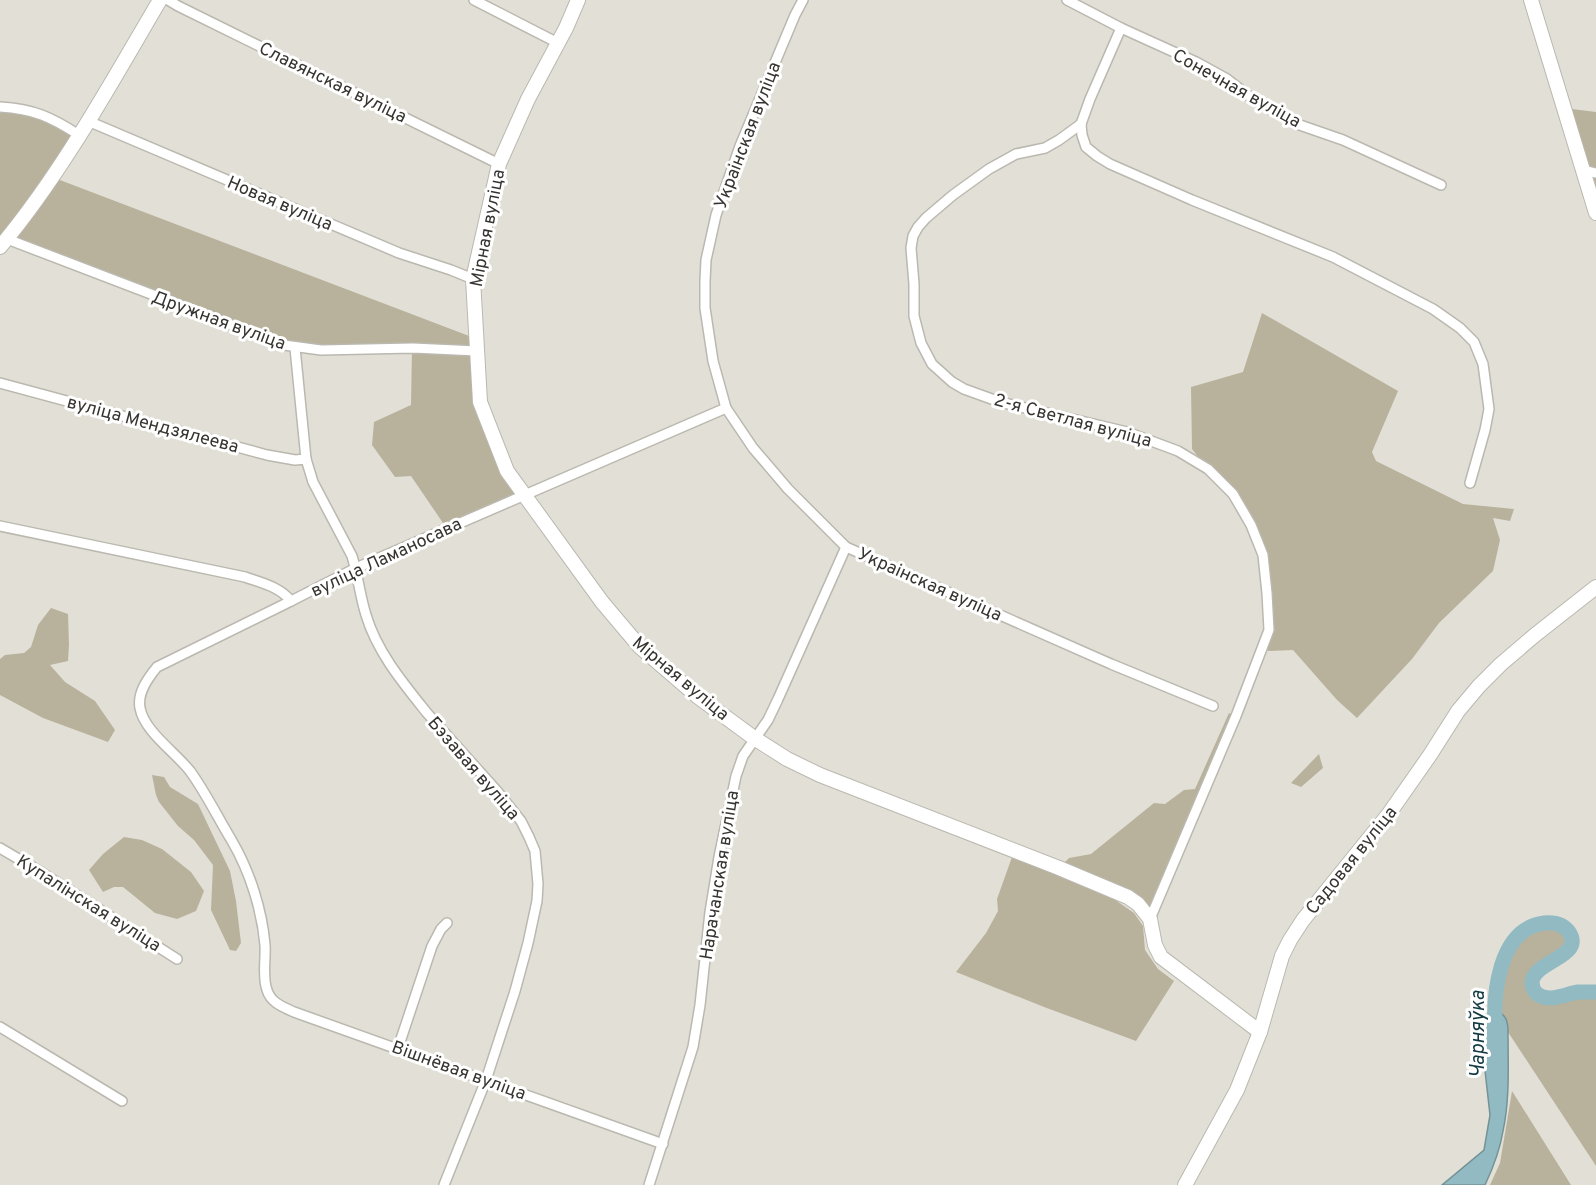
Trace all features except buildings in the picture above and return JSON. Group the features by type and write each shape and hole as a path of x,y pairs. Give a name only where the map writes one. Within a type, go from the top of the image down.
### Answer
{"street":[{"path":"4,243 52,177 88,121 160,0"},
{"name":"Славянская вуліца","path":"168,0 499,164"},
{"path":"474,0 558,43"},
{"name":"Мірная вуліца","path":"578,0 528,99 499,164 473,279 480,402 507,471 602,602 640,647 697,696 754,738 820,776 1110,888 1138,904 1150,919"},
{"name":"Украінская вуліца","path":"803,0 740,146 716,215 706,260 705,308 713,360 726,408 753,448 788,489 846,547 1111,664 1213,706"},
{"path":"1531,0 1589,172 1596,213"},
{"name":"Сонечная вуліца","path":"1075,1 1121,28 1197,62 1227,79 1254,100 1294,123 1343,140 1441,185"},
{"path":"1121,28 1081,124 1086,147 1110,164 1333,257 1433,309 1460,328 1474,342 1483,364 1489,409 1470,483"},
{"path":"0,107 41,114 79,135"},
{"name":"Новая вуліца","path":"88,121 388,248 473,279"},
{"name":"2-я Светлая вуліца","path":"1081,124 1045,148 1016,154 989,169 953,195 918,227 913,236 911,248 914,316 921,343 932,364 963,389 1000,402 1127,432 1178,451 1208,470 1233,494 1251,525 1263,555 1269,630 1236,716 1150,919"},
{"name":"Дружная вуліца","path":"4,243 270,341 295,348 321,350 413,348 477,351"},
{"name":"Бэзавая вуліца","path":"295,348 306,459 313,482 356,568 366,615 372,631 390,664 427,713 510,805 530,837 535,851 538,884 530,935 520,974 486,1080 444,1185"},
{"name":"вуліца Мендзялеева","path":"0,383 267,455 295,460 306,459"},
{"name":"вуліца Ламаносава","path":"0,526 244,577 271,586 291,601 356,568 726,408"},
{"name":"Нарачанская вуліца","path":"649,1185 693,1047 710,912 736,776 743,756 768,720 846,547"},
{"name":"Садовая вуліца","path":"1185,1185 1237,1090 1260,1032 1282,956 1303,920 1388,815 1430,756 1458,711 1479,686 1501,663 1596,587"},
{"name":"Вішнёвая вуліца","path":"291,601 157,668 150,675 139,704 141,715 147,726 191,772 240,858 252,889 263,930 265,984 270,997 284,1008 663,1144"},
{"name":"Купалінская вуліца","path":"0,848 177,959"},
{"path":"1150,919 1157,951 1161,957 1260,1032"},
{"path":"398,1048 432,946 447,923"},
{"path":"0,1027 122,1101"}],"shaded area":[{"path":"0,107 26,109 79,135 52,177 477,339 480,402 525,495 443,523 411,476 395,477 372,445 374,422 411,405 412,348 308,350 8,239 0,249"},
{"path":"1564,108 1596,112 1596,213"},
{"path":"1262,313 1398,391 1372,452 1376,461 1463,504 1514,509 1510,521 1493,518 1500,540 1493,571 1439,623 1412,659 1357,718 1337,700 1293,650 1268,651 1267,593 1251,525 1192,449 1191,387 1243,372"},
{"path":"51,608 68,614 69,645 68,661 50,665 65,682 95,701 115,730 108,742 43,718 0,695 0,659 5,655 24,653 31,647 38,625"},
{"path":"1229,713 1236,716 1150,919 1144,910 1059,868 1069,858 1091,854 1154,803 1165,804 1184,790 1195,789"},
{"path":"1319,754 1323,768 1301,787 1291,783"},
{"path":"152,775 164,777 170,787 198,804 230,871 241,943 236,951 230,950 211,910 213,865 194,840 178,826 159,802"},
{"path":"124,837 142,840 162,849 191,872 204,891 196,911 177,919 155,913 123,887 114,887 103,892 89,870 103,854"},
{"path":"1012,857 1108,895 1134,913 1143,926 1145,950 1158,969 1174,981 1136,1041 956,972 986,933 998,911 997,899"},
{"path":"1550,922 1566,929 1572,941 1566,952 1537,972 1533,978 1533,989 1540,995 1552,997 1596,992 1596,1166 1508,1032 1508,1023 1494,1011 1497,982 1506,954 1513,942 1535,925"},
{"path":"1512,1091 1571,1185 1490,1185 1500,1163"}],"water":[{"path":"1494,1011 1504,1016 1508,1028 1507,1107 1498,1152 1485,1185 1442,1185 1484,1150 1490,1115 1481,1035 1484,1018"}],"waterway":[{"name":"Чарняўка","path":"1495,1031 1495,1000 1501,966 1517,937 1529,928 1544,923 1558,924 1569,932 1572,940 1565,953 1541,968 1535,975 1532,984 1537,994 1552,998 1578,992 1596,992"}]}
